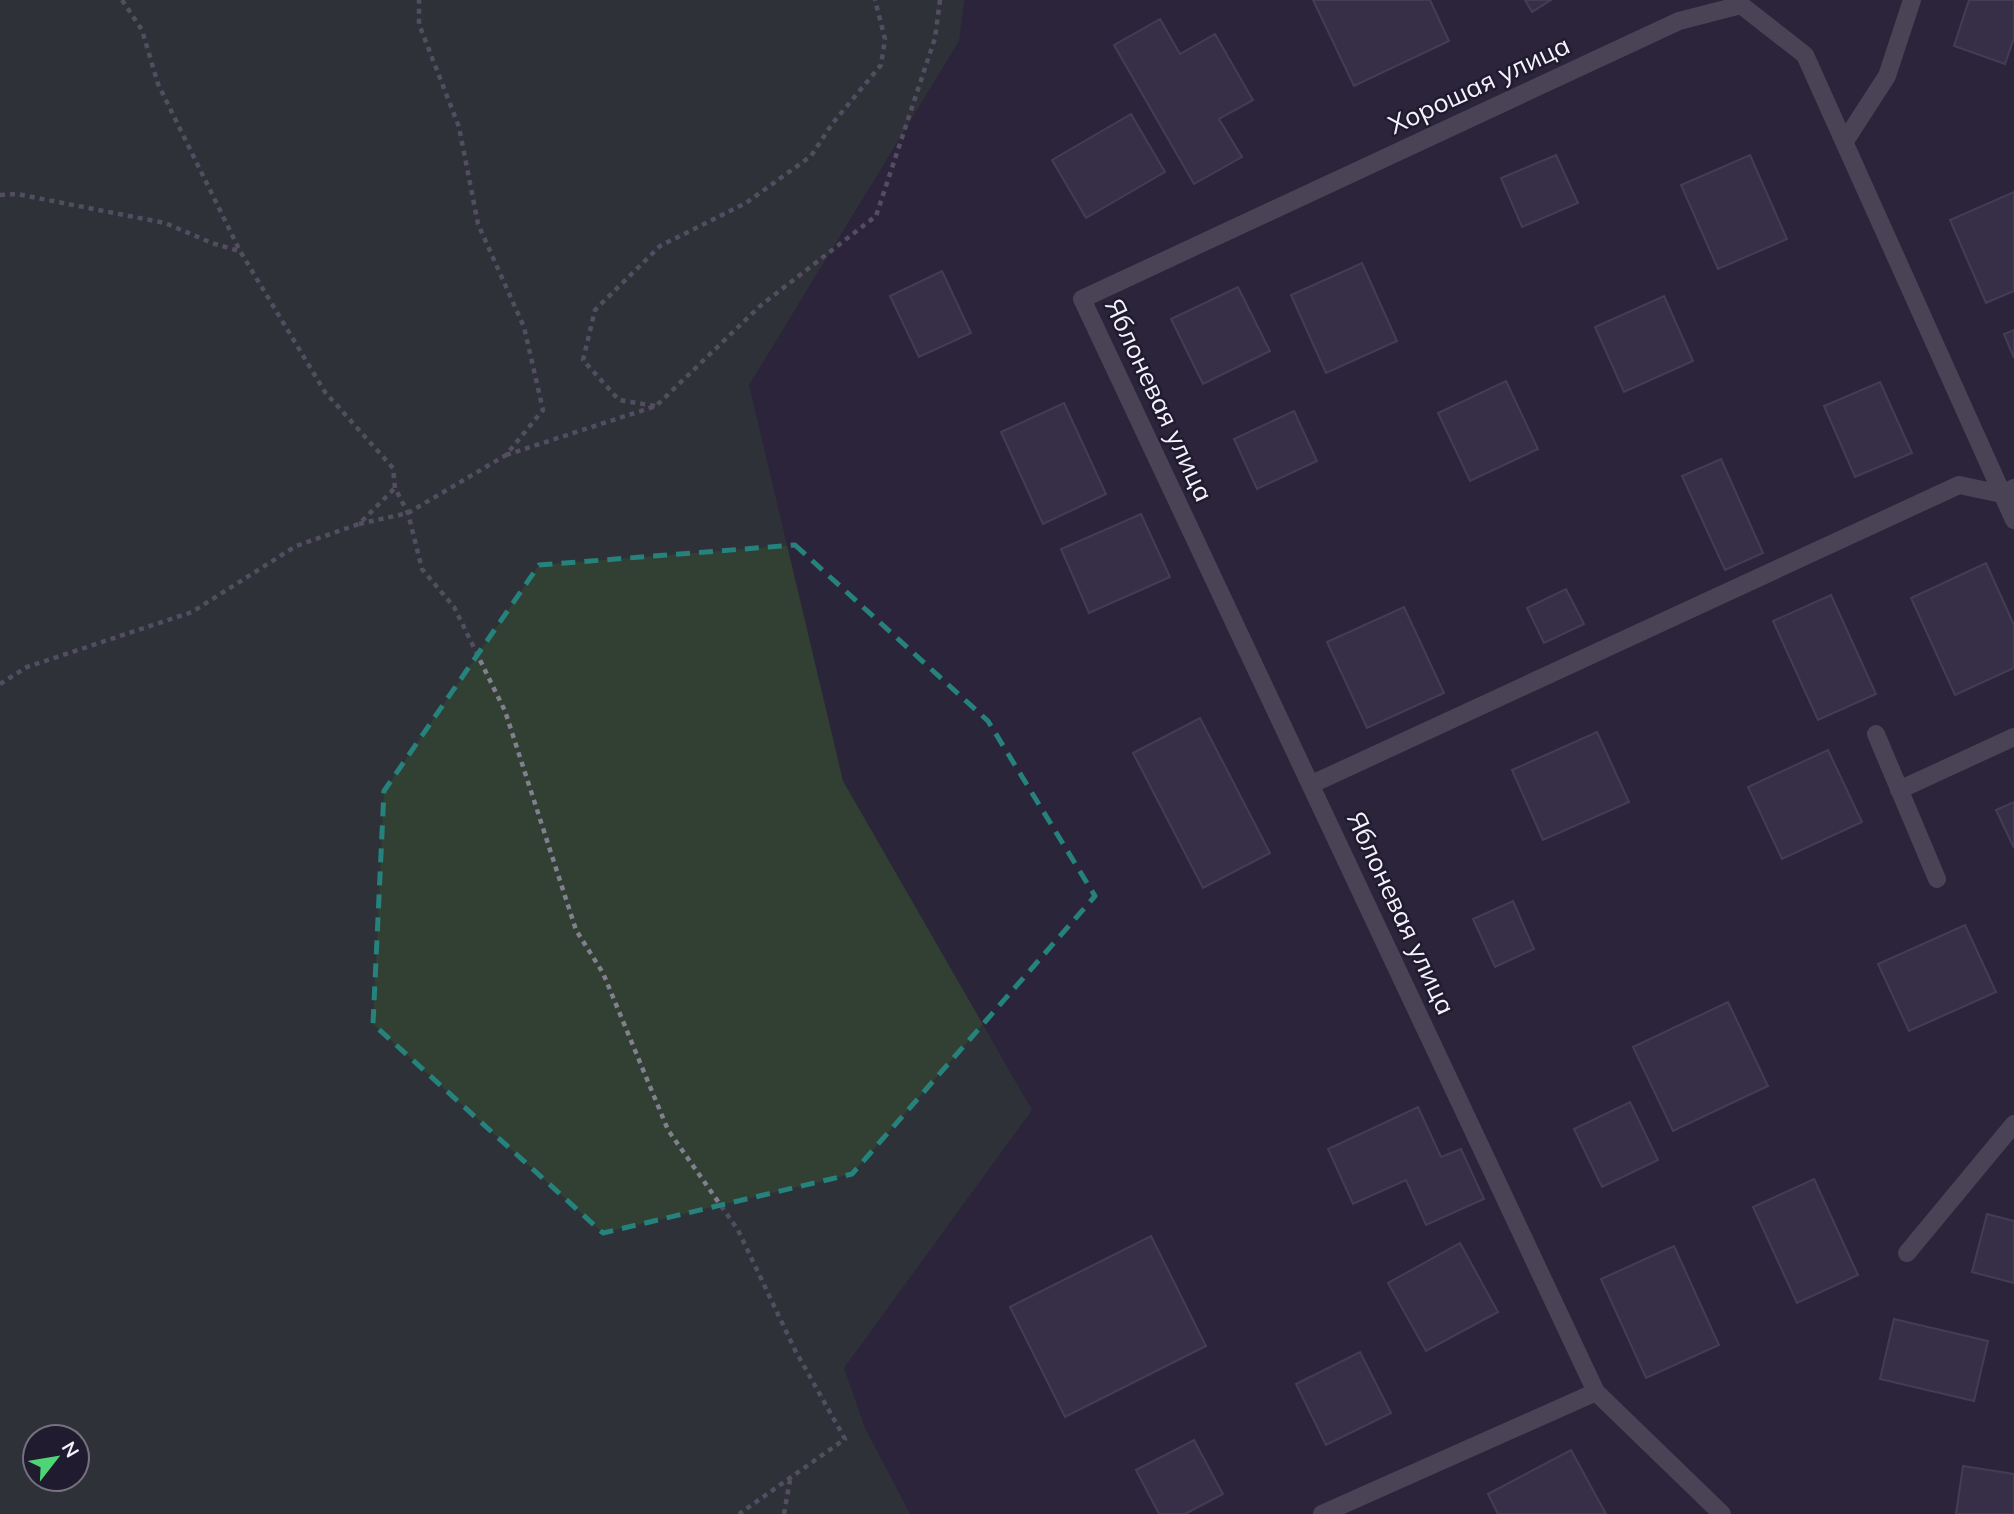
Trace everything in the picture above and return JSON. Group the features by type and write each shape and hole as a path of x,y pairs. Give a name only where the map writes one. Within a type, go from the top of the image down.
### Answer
{"street":[{"path":"1845,141 1887,76 1912,0"},
{"name":"Хорошая улица","path":"1082,299 1679,21 1741,5 1805,55 2008,491 2014,520"},
{"name":"Яблоневая улица","path":"1082,299 1596,1392 1721,1514"},
{"path":"1312,784 1959,485 2008,491"},
{"path":"1876,734 1937,879"},
{"path":"1899,790 2014,737"},
{"path":"1907,1253 2014,1124"},
{"path":"1322,1514 1596,1392"}],"path":[{"path":"122,0 142,30 158,84 240,251 325,392 393,468 396,488 408,513 422,569 454,607 505,712 576,930 603,973 668,1130 738,1230 795,1350 845,1439 739,1514"},
{"path":"419,0 419,24 458,127 478,224 524,327 543,410 506,455"},
{"path":"656,406 619,400 583,360 595,310 660,246 746,203 811,156 832,124 881,65 885,39 875,0"},
{"path":"0,684 27,667 192,612 296,546 359,524 408,513 506,455 656,406 760,306 876,216 935,38 940,0"},
{"path":"0,195 18,194 164,223 212,243 240,251"},
{"path":"359,524 396,488"},
{"path":"783,1514 790,1479"}],"highlighted area":[{"path":"795,545 988,721 1095,896 852,1174 603,1233 373,1024 384,791 539,565"}],"green space":[{"path":"0,0 964,0 959,41 749,385 843,781 1032,1110 844,1368 865,1428 910,1514 0,1514"}],"building":[{"path":"1313,0 1430,0 1449,41 1354,86"},
{"path":"1525,0 1551,0 1532,12"},
{"path":"1969,0 2014,0 2014,38 2005,64 1954,46"},
{"path":"1160,19 1180,54 1215,34 1253,100 1219,119 1242,157 1194,184 1114,45"},
{"path":"1131,114 1165,172 1086,218 1052,160"},
{"path":"1556,155 1578,203 1522,227 1501,178"},
{"path":"1750,155 1787,239 1718,269 1681,185"},
{"path":"2014,192 2014,291 1986,303 1950,220"},
{"path":"1362,263 1397,341 1326,373 1291,295"},
{"path":"942,271 971,333 919,357 890,296"},
{"path":"1238,287 1270,351 1203,384 1171,319"},
{"path":"1664,296 1693,361 1624,392 1595,327"},
{"path":"2014,330 2014,358 2004,334"},
{"path":"1506,381 1538,449 1470,481 1438,413"},
{"path":"1880,382 1912,453 1855,477 1824,406"},
{"path":"1064,403 1106,494 1043,524 1001,432"},
{"path":"1294,411 1317,461 1257,489 1234,439"},
{"path":"1721,459 1763,553 1725,570 1682,476"},
{"path":"1141,514 1170,577 1089,613 1061,549"},
{"path":"1986,563 2014,625 2014,668 1955,695 1911,598"},
{"path":"1566,589 1584,624 1544,643 1527,608"},
{"path":"1831,595 1876,694 1818,720 1773,621"},
{"path":"1404,607 1444,693 1367,728 1327,642"},
{"path":"1200,718 1270,853 1203,888 1133,753"},
{"path":"1597,732 1629,802 1543,840 1512,770"},
{"path":"1828,750 1862,822 1782,859 1748,787"},
{"path":"2014,802 2014,848 1996,810"},
{"path":"1513,901 1534,949 1495,967 1473,919"},
{"path":"1965,925 1996,992 1909,1031 1878,964"},
{"path":"1728,1002 1768,1086 1673,1131 1633,1047"},
{"path":"1630,1102 1658,1160 1602,1187 1574,1129"},
{"path":"1418,1107 1441,1157 1461,1149 1484,1199 1426,1225 1406,1180 1353,1204 1328,1149"},
{"path":"1814,1179 1858,1275 1797,1303 1753,1207"},
{"path":"1987,1214 2014,1221 2014,1283 1972,1272"},
{"path":"1151,1236 1206,1346 1065,1417 1010,1307"},
{"path":"1460,1243 1498,1312 1426,1351 1388,1283"},
{"path":"1674,1246 1719,1345 1646,1378 1601,1279"},
{"path":"1894,1319 1988,1341 1974,1401 1880,1379"},
{"path":"1360,1352 1391,1413 1326,1445 1296,1384"},
{"path":"1194,1440 1223,1494 1185,1514 1159,1514 1136,1470"},
{"path":"1571,1450 1606,1514 1498,1514 1488,1494"},
{"path":"1963,1466 2014,1474 2014,1514 1956,1514"}]}
